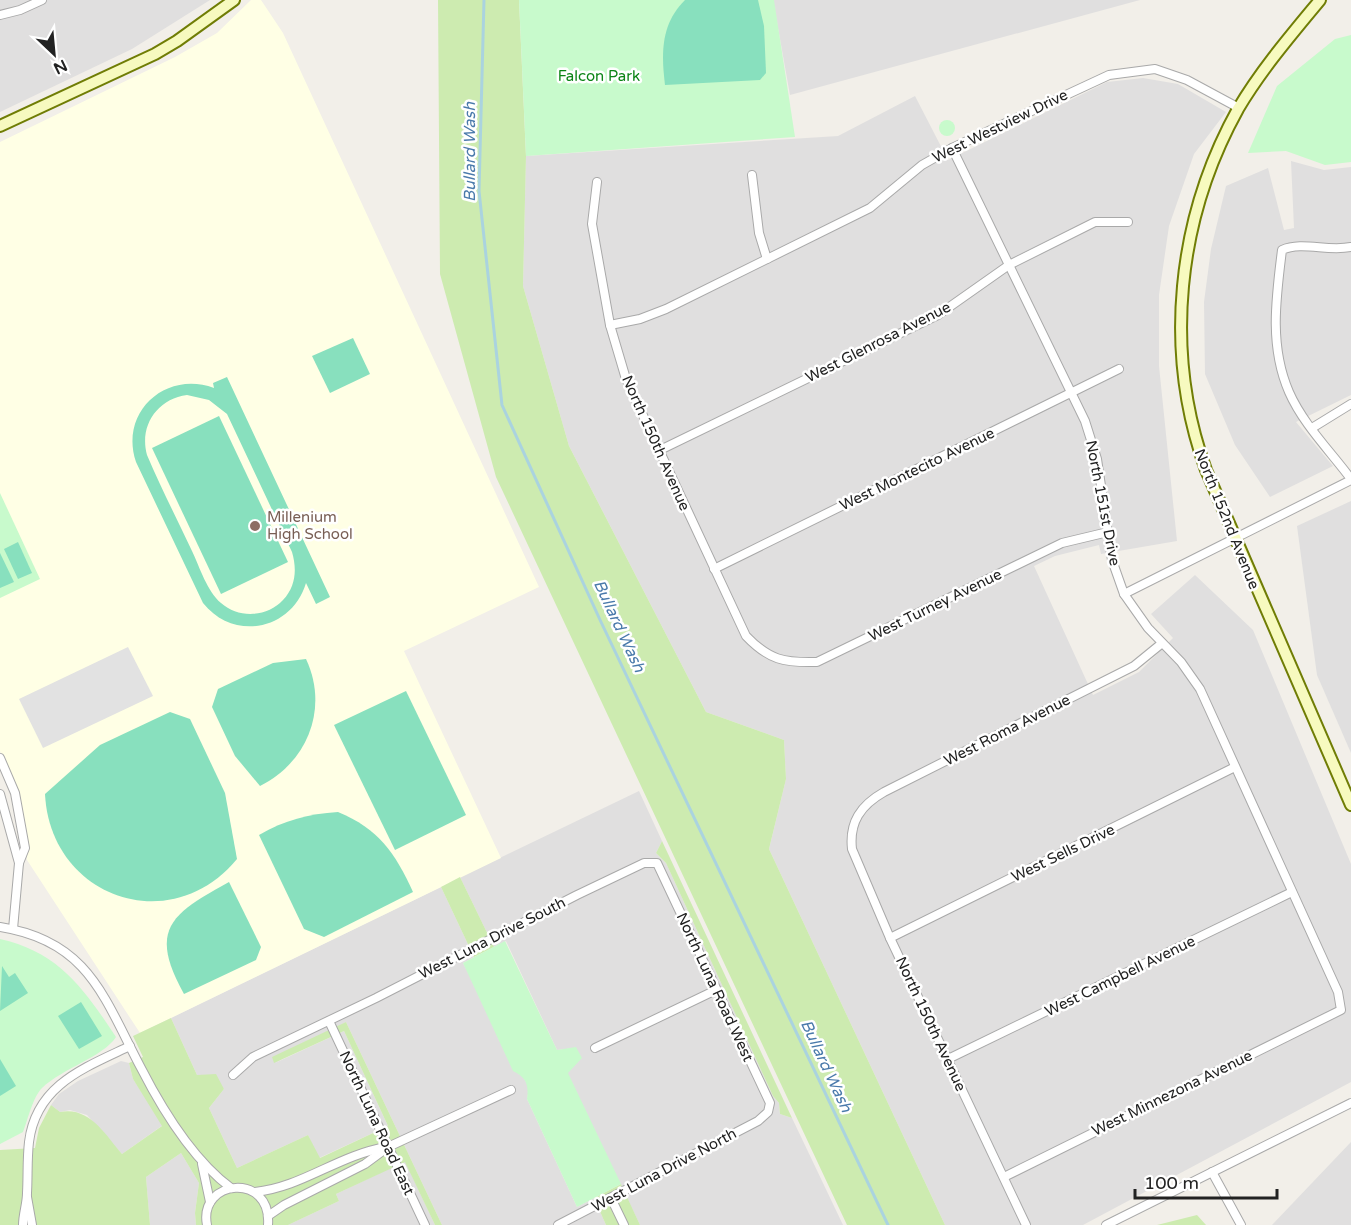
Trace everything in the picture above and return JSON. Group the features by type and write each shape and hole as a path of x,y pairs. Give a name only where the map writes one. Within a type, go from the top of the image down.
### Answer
{"street":[{"path":"0,15 42,0"},
{"path":"0,126 155,54 187,35 234,0"},
{"name":"North 152nd Avenue","path":"1320,0 1272,60 1239,108 1214,157 1197,207 1187,253 1180,320 1184,383 1193,431 1214,492 1351,806"},
{"name":"West Westview Drive","path":"610,325 652,315 870,208 922,165 952,148 1095,80 1123,71 1155,69 1175,75 1239,108"},
{"name":"North 151st Drive","path":"952,148 1085,421 1097,459 1112,561 1124,594 1161,644 1181,662 1200,689 1338,992 1341,1010"},
{"path":"752,175 759,233 766,259"},
{"name":"North 150th Avenue","path":"597,182 592,224 610,325 626,379 746,636 762,652"},
{"name":"West Glenrosa Avenue","path":"658,451 938,315 1009,265 1095,222 1128,222"},
{"path":"1124,594 1351,479 1312,428 1290,394 1279,364 1276,303 1282,250 1294,245 1308,249 1351,247"},
{"name":"West Montecito Avenue","path":"714,569 1119,369"},
{"path":"1312,428 1351,404"},
{"name":"West Turney Avenue","path":"762,652 788,663 817,662 1062,543 1108,532"},
{"name":"West Roma Avenue","path":"855,819 872,799 1134,666 1161,644"},
{"path":"0,758 18,805 25,848 19,863 13,929"},
{"name":"West Sells Drive","path":"890,938 1235,767"},
{"path":"0,794 19,863"},
{"name":"North 150th Avenue","path":"855,819 851,837 852,849 890,938 1026,1225"},
{"name":"West Luna Drive South","path":"233,1075 253,1057 329,1021 577,894 644,863 657,863"},
{"name":"North Luna Road West","path":"657,863 770,1103 768,1112"},
{"name":"West Campbell Avenue","path":"948,1059 1292,892"},
{"path":"0,927 44,940 86,970 104,993 151,1086 202,1163 231,1188"},
{"path":"595,1048 716,990"},
{"name":"West Minnezona Avenue","path":"1004,1177 1341,1010"},
{"name":"North Luna Road East","path":"329,1021 424,1225"},
{"path":"22,1225 27,1197 28,1144 41,1106 54,1088 70,1076 130,1046"},
{"path":"268,1221 284,1205 365,1164 388,1147 511,1090"},
{"path":"1106,1225 1351,1103"},
{"name":"West Luna Drive North","path":"558,1225 758,1121 768,1112"},
{"path":"210,1202 223,1191 231,1188 239,1187 255,1192 278,1190 361,1151 388,1147"},
{"path":"202,1163 210,1202 207,1211 207,1225"},
{"path":"1212,1172 1240,1225"},
{"path":"255,1192 267,1207 268,1221"},
{"path":"27,1197 32,1225"},
{"path":"611,1198 624,1225"}],"shaded area":[{"path":"0,0 210,0 132,49 0,112"},
{"name":"Millenium High School","path":"251,0 261,0 283,33 539,587 404,651 501,858 140,1033 27,860 23,814 0,751 0,142 175,57 217,33"},
{"path":"773,0 1140,0 790,95"},
{"path":"1143,78 1178,84 1226,112 1194,154 1169,226 1159,295 1159,366 1177,541 1101,554 1099,545 1055,556 1034,566 1093,695 1139,672 1173,638 1151,614 1195,575 1253,630 1351,864 1351,1082 1083,1225 945,1225 769,849 786,779 784,740 706,712 569,446 523,286 526,156 838,136 915,96 948,160 1107,82"},
{"path":"1291,161 1324,170 1351,167 1351,395 1296,422 1333,466 1270,497 1235,445 1205,374 1204,302 1211,249 1226,186 1268,168 1284,230 1294,228"},
{"path":"1351,501 1351,753 1317,675 1297,526"},
{"path":"128,647 153,696 43,748 19,699"},
{"path":"639,791 662,841 656,853 666,863 773,1096 779,1103 780,1114 792,1118 843,1225 640,1225 567,1073 577,1053 576,1048 557,1050 506,941 494,947 460,877"},
{"path":"441,887 474,957 463,963 529,1088 527,1099 577,1207 594,1198 606,1225 442,1225 346,1022 275,1063 344,1031 388,1126 319,1158 308,1135 237,1168 209,1108 224,1089 218,1082 197,1075 171,1018"},
{"path":"121,1061 129,1063 133,1079 163,1125 122,1154 87,1115 70,1110 60,1112 51,1105 59,1094 78,1081"},
{"path":"1351,1142 1351,1225 1272,1225"},
{"path":"181,1153 199,1183 195,1213 196,1225 150,1225 146,1177"},
{"path":"405,1161 435,1225 288,1225 339,1201 336,1194"}],"green space":[{"path":"438,0 519,0 526,156 523,286 569,446 706,712 784,740 786,779 769,849 945,1225 847,1225 496,477 440,274"},
{"name":"Falcon Park","path":"519,0 774,0 795,137 526,156"},
{"path":"685,0 758,0 764,26 766,73 760,80 665,85 664,39 671,19"},
{"path":"1351,35 1351,162 1325,165 1286,151 1248,153 1277,86 1335,39"},
{"path":"947,120 953,122 955,128 953,134 947,136 941,134 939,128 941,122"},
{"path":"353,338 370,374 330,393 312,356"},
{"path":"227,377 330,597 316,604 306,583 299,599 288,611 275,620 261,625 246,626 230,623 216,615 203,603 136,462 133,444 134,427 141,412 151,400 164,390 179,385 196,384 214,388 213,383","holes":["187,395 209,400 227,414 294,558 295,571 291,589 276,606 261,613 236,612 216,598 204,579 147,455 145,444 148,424 159,408 167,402"]},
{"path":"219,416 288,562 221,594 152,448"},
{"path":"0,493 40,579 0,598"},
{"path":"18,542 32,573 18,579 4,549"},
{"path":"0,553 14,582 0,588"},
{"path":"306,659 313,678 315,696 310,732 291,763 277,776 260,786 235,756 212,707 218,689 273,663"},
{"path":"406,691 466,815 395,850 334,725"},
{"path":"170,712 190,719 225,793 237,859 210,884 179,898 148,901 118,895 90,881 68,859 52,830 45,794 100,745"},
{"path":"338,812 375,834 392,854 413,892 324,937 304,929 259,835 278,825 297,819"},
{"path":"662,841 792,1118 780,1114 779,1103 773,1096 666,863 656,853"},
{"path":"460,877 494,947 474,957 441,887"},
{"path":"229,882 261,947 256,960 184,994 173,972 168,954 167,938 171,926 192,904"},
{"path":"0,939 39,953 54,963 81,988 116,1037 102,1051 61,1074 42,1088 33,1102 23,1132 0,1144"},
{"path":"505,941 557,1050 576,1047 582,1058 568,1073 621,1184 577,1207 527,1099 526,1082 513,1071 463,963"},
{"path":"2,966 9,977 15,973 28,993 0,1011"},
{"path":"81,1002 102,1036 79,1049 58,1016"},
{"path":"171,1018 197,1075 216,1074 224,1089 209,1108 237,1168 308,1135 320,1158 388,1126 344,1031 274,1063 272,1057 346,1022 442,1225 435,1225 405,1162 336,1194 339,1201 288,1225 196,1225 195,1213 199,1183 181,1153 146,1177 150,1225 0,1225 0,1150 35,1148 39,1128 51,1105 60,1112 70,1111 88,1117 103,1130 122,1154 162,1126 133,1079 129,1063 143,1057 133,1036"},
{"path":"0,1059 16,1086 0,1096"},
{"path":"621,1184 640,1225 606,1225 594,1198"},
{"path":"1197,1215 1206,1225 1157,1225"}],"waterway":[{"name":"Bullard Wash","path":"484,0 479,191 502,405 601,622 888,1225"}],"place":[{"name":"Millenium High School","path":"255,526"}]}
